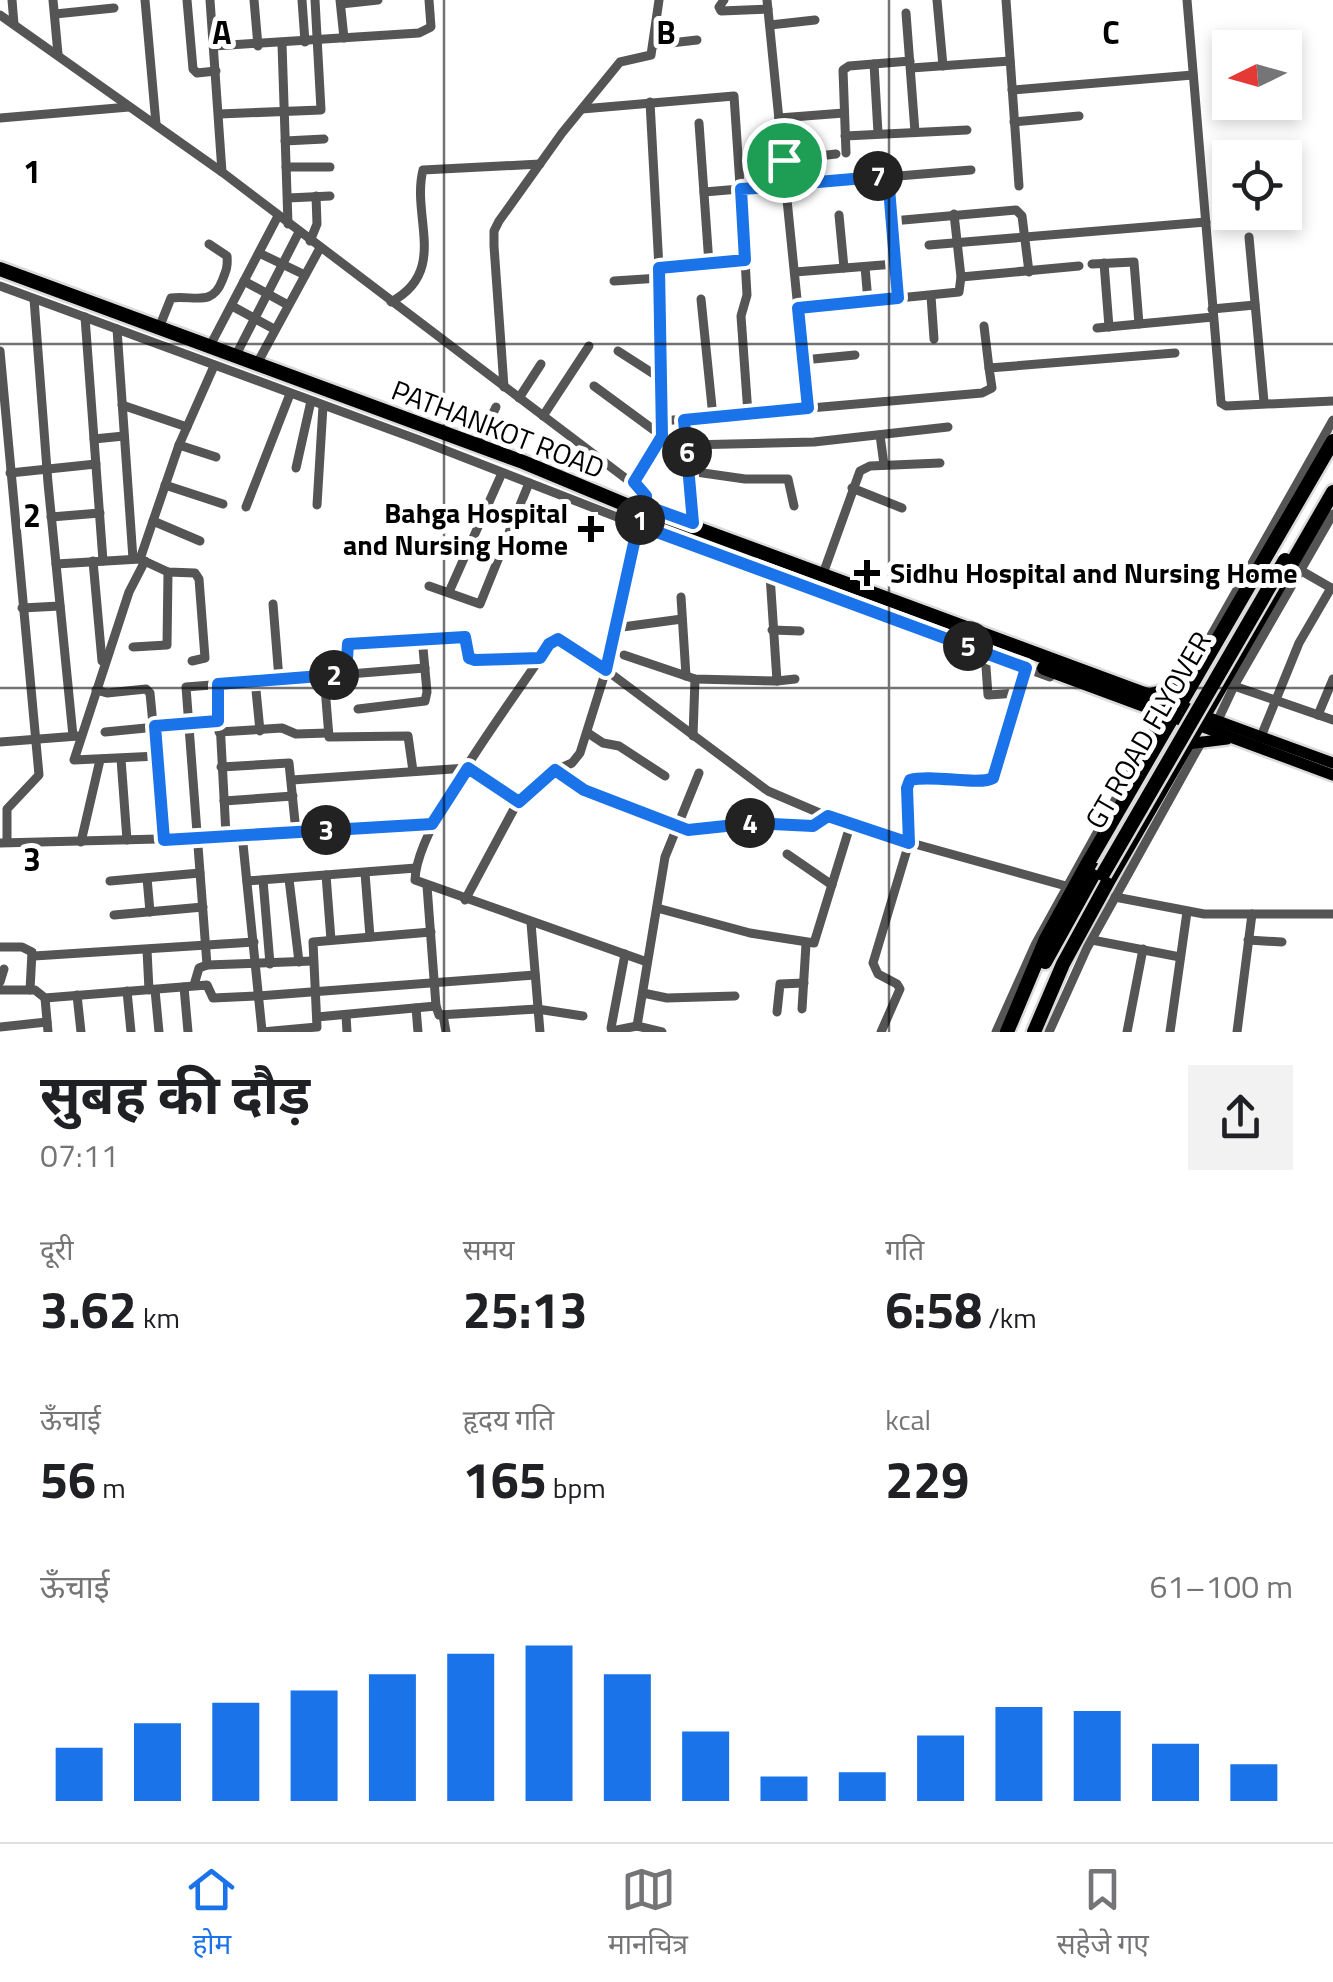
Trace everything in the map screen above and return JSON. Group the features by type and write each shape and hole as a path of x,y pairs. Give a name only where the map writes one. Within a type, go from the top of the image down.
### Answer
{"highway":[{"name":"PATHANKOT ROAD","path":"0,266 523,462 642,516 693,525 1117,684 1148,701"},
{"path":"0,279 1206,721"},
{"path":"1006,1032 1046,939 1333,441"},
{"name":"GT ROAD FLYOVER","path":"1281,558 1333,458"},
{"name":"GT ROAD FLYOVER","path":"1016,1032 1047,959 1333,476"},
{"path":"1034,1032 1063,964 1195,743 1333,492"},
{"path":"1148,701 1183,685 1203,668"},
{"path":"1148,701 1156,726 1156,749"},
{"name":"GT ROAD FLYOVER","path":"1025,1032 1100,872"}],"main road":[{"path":"1206,721 1236,739"},
{"path":"1206,721 1333,774"},
{"path":"1195,743 1236,739 1259,742 1333,763"}],"street":[{"path":"12,0 14,24"},
{"path":"53,0 58,54"},
{"path":"145,0 156,124"},
{"path":"188,0 193,70 216,72"},
{"path":"210,0 222,172"},
{"path":"254,0 258,46"},
{"path":"302,0 305,42"},
{"path":"219,114 284,114 322,108 315,0"},
{"path":"344,38 340,2 378,0"},
{"path":"214,46 425,32 431,27 429,0"},
{"path":"504,387 494,231 540,164 620,62 647,57 659,0"},
{"path":"724,0 718,6 721,11 768,4 808,408"},
{"path":"937,0 943,66"},
{"path":"1006,0 1019,186"},
{"path":"1187,0 1220,404 1333,401"},
{"path":"54,14 114,8"},
{"path":"906,13 915,132"},
{"path":"0,16 222,172 634,482 646,496 606,670 576,759 555,770 519,802 465,900"},
{"path":"770,25 815,20"},
{"path":"652,45 697,40"},
{"path":"282,44 288,224"},
{"path":"784,160 841,154 845,136 843,70 848,66 1010,61"},
{"path":"874,64 878,133"},
{"path":"1012,90 1193,75"},
{"path":"582,109 734,96 747,296 741,316 748,414"},
{"path":"634,482 662,436 650,102"},
{"path":"0,105 1,118 129,107"},
{"path":"779,118 844,113"},
{"path":"1014,122 1079,116"},
{"path":"700,123 709,264"},
{"path":"845,136 968,130"},
{"path":"285,141 324,139"},
{"path":"816,156 818,182"},
{"path":"390,302 406,294 415,282 426,246 423,170 540,164"},
{"path":"286,167 330,166"},
{"path":"704,192 971,170"},
{"path":"888,176 898,298"},
{"path":"310,240 317,228 316,196"},
{"path":"288,198 330,196"},
{"path":"892,221 1016,210 1021,213 1028,272"},
{"path":"798,308 959,292 954,214"},
{"path":"839,215 844,268"},
{"path":"212,342 278,216"},
{"path":"929,245 1206,222"},
{"path":"238,351 299,232"},
{"path":"1249,237 1264,402"},
{"path":"160,323 171,298 205,300 218,291 228,267 226,256 209,244"},
{"path":"259,360 320,248"},
{"path":"260,253 305,275"},
{"path":"614,280 745,260"},
{"path":"1092,264 1134,262 1139,324"},
{"path":"1104,263 1110,326"},
{"path":"794,272 895,264"},
{"path":"0,266 479,442 770,574 1124,703 1148,701"},
{"path":"961,278 1079,266"},
{"path":"864,267 868,301"},
{"path":"244,281 288,305"},
{"path":"0,286 529,483 642,516"},
{"path":"930,296 934,339"},
{"path":"34,299 51,517 76,736 74,761 158,756"},
{"path":"701,299 714,417"},
{"path":"1097,328 1255,305"},
{"path":"232,306 274,329"},
{"path":"85,317 100,513 103,669"},
{"path":"662,421 989,392 992,388 984,326"},
{"path":"117,329 124,436 139,560"},
{"path":"542,416 589,346"},
{"path":"0,351 39,775 7,809 4,843 164,840 432,824"},
{"path":"618,351 660,378"},
{"path":"989,368 1175,353"},
{"path":"803,360 854,355"},
{"path":"518,398 540,364"},
{"path":"76,736 96,690 179,445 214,366"},
{"path":"594,386 662,436"},
{"path":"246,507 290,394"},
{"path":"296,468 311,401"},
{"path":"122,405 187,427"},
{"path":"317,506 323,406"},
{"path":"479,442 496,407"},
{"path":"684,420 693,525 1103,671 1117,684"},
{"path":"1183,685 1333,420"},
{"path":"687,446 776,444 948,427"},
{"path":"880,435 884,465"},
{"path":"94,439 124,436"},
{"path":"179,445 216,457"},
{"path":"824,571 856,476 864,468 940,463"},
{"path":"10,472 96,464"},
{"path":"689,471 746,480 788,479 794,506"},
{"path":"449,592 502,473"},
{"path":"428,586 480,604 529,483"},
{"path":"165,485 223,504"},
{"path":"852,488 902,508"},
{"path":"51,517 100,513"},
{"path":"153,521 200,541"},
{"path":"1206,721 1234,686 1331,521"},
{"path":"56,564 139,560 168,572 190,571 199,579 205,658 192,661"},
{"path":"1259,742 1299,643 1332,589 1300,570"},
{"path":"133,648 167,646 168,572"},
{"path":"770,574 777,681"},
{"path":"681,597 693,736"},
{"path":"273,604 279,678"},
{"path":"22,608 60,606"},
{"path":"615,628 682,619"},
{"path":"772,630 800,632"},
{"path":"346,674 348,644 422,637 465,637 470,659 540,658"},
{"path":"358,708 423,702 427,692 422,637"},
{"path":"647,962 417,883 416,868 432,824 549,644 558,639 606,670 768,792 850,826 1066,886"},
{"path":"985,652 988,695 1018,694"},
{"path":"624,655 690,677 795,679"},
{"path":"207,965 186,687 425,668"},
{"path":"882,1032 900,986 878,974 873,963 909,843 910,780 944,777 990,781 1026,668"},
{"path":"324,676 331,738 408,736 413,771"},
{"path":"1318,715 1333,679"},
{"path":"254,680 260,731"},
{"path":"218,684 226,834"},
{"path":"1234,686 1333,720"},
{"path":"96,690 149,690 164,840"},
{"path":"105,732 188,724 260,731 282,728 296,734 328,733"},
{"path":"996,1032 1024,966 1156,726"},
{"path":"588,732 603,743 619,746 665,776"},
{"path":"0,742 76,736"},
{"path":"1049,1032 1092,940 1195,743"},
{"path":"120,759 127,840"},
{"path":"81,842 100,760"},
{"path":"221,767 286,762 291,766 296,832"},
{"path":"292,780 468,768 519,802"},
{"path":"555,770 584,790 675,826 695,830 754,823 813,826 828,816"},
{"path":"636,1026 666,856 699,774"},
{"path":"224,801 293,796"},
{"path":"657,908 806,944 816,941 850,826"},
{"path":"242,834 262,1032 317,1025 346,1015 436,1006"},
{"path":"787,854 832,885"},
{"path":"246,881 416,868"},
{"path":"110,881 200,873"},
{"path":"365,873 370,937"},
{"path":"326,875 331,940"},
{"path":"147,878 150,912"},
{"path":"289,879 298,962"},
{"path":"263,880 270,964"},
{"path":"427,886 437,1014 537,1009 584,1016"},
{"path":"1115,897 1188,912 1333,914"},
{"path":"114,915 203,907"},
{"path":"1170,1032 1188,912"},
{"path":"1236,1032 1252,914"},
{"path":"531,922 540,1032"},
{"path":"317,1025 313,942 431,932"},
{"path":"1092,940 1180,956"},
{"path":"1248,940 1282,942"},
{"path":"34,956 254,942"},
{"path":"802,1010 806,944"},
{"path":"0,947 28,948 34,956"},
{"path":"148,950 159,1032"},
{"path":"1127,1032 1143,950"},
{"path":"625,954 610,1028 613,1031 636,1026 662,1032"},
{"path":"30,990 34,956"},
{"path":"188,1032 189,986 200,968 313,961"},
{"path":"0,982 4,969"},
{"path":"0,990 30,990 45,998 208,986 213,998 535,975"},
{"path":"777,1012 780,984 804,984"},
{"path":"375,988 376,1012"},
{"path":"128,991 132,1032"},
{"path":"642,993 667,998 735,996"},
{"path":"77,995 80,1032"},
{"path":"0,1027 48,1027 45,998"},
{"path":"416,1008 418,1032"},
{"path":"346,1015 347,1032"},
{"path":"443,1015 446,1032"}],"place":[{"name":"Bahga Hospital and Nursing Home","path":"591,529"},
{"name":"Sidhu Hospital and Nursing Home","path":"867,573"}],"route":[{"path":"784,160 786,186 741,189 745,260 659,268 662,436 634,482 646,496 646,506 644,512 638,525 606,670 558,639 549,644 540,658 475,660 469,658 465,637 422,637 348,644 346,674 218,684 218,721 155,726 164,840 432,824 468,768 519,802 555,770 584,790 688,830 754,823 813,826 828,816 909,843 910,780 944,777 984,782 993,778 1026,668 638,525 646,506 693,523 684,420 808,408 798,308 898,298 888,176 818,182 816,156 784,160"}]}
